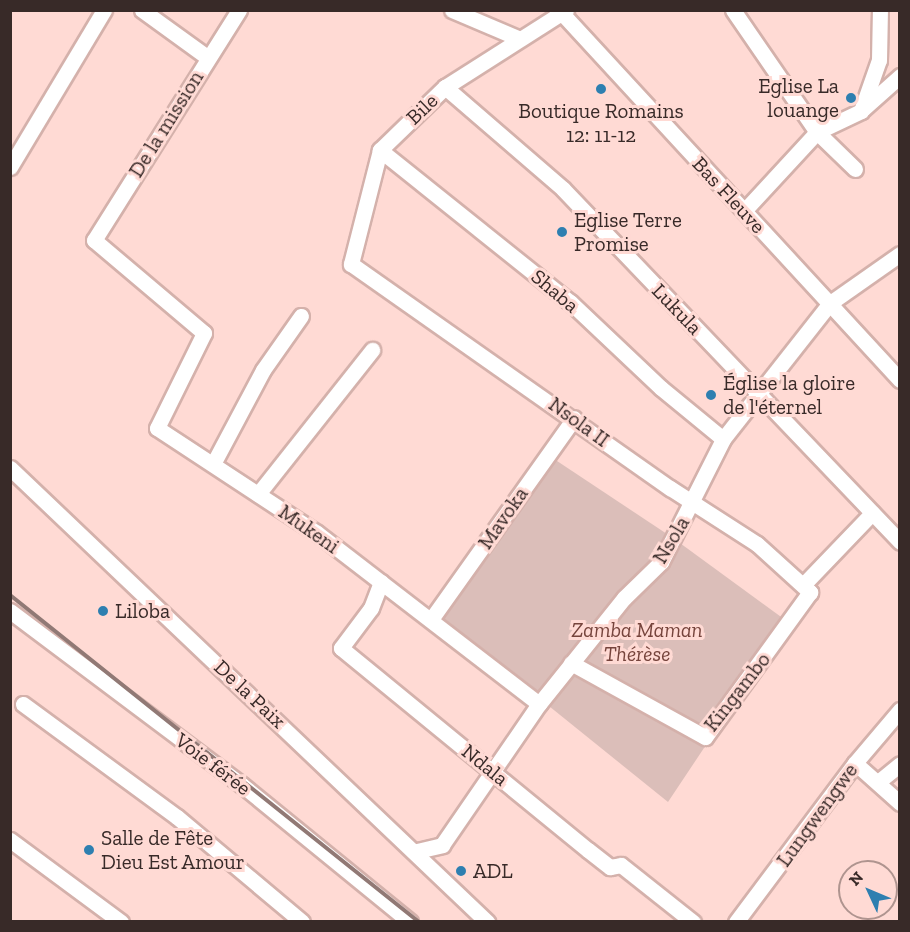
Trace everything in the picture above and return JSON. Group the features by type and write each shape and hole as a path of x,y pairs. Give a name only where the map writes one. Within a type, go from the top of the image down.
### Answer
{"street":[{"path":"10,167 104,10"},
{"path":"142,10 207,57"},
{"name":"De la mission","path":"204,333 94,240 207,57 239,10"},
{"path":"452,10 518,38"},
{"path":"733,10 817,132 855,169"},
{"path":"861,111 879,60 880,10"},
{"name":"Bile","path":"380,150 445,87 518,38 563,12"},
{"name":"Bas Fleuve","path":"563,12 900,380"},
{"path":"744,211 817,132 861,111 900,76"},
{"name":"Lukula","path":"445,87 562,189 900,542"},
{"name":"Nsola II","path":"380,150 351,264 693,503 757,544 803,585"},
{"name":"Shaba","path":"380,150 570,302 661,388 723,439"},
{"name":"Nsola","path":"417,851 442,845 539,704 624,598 661,562 693,503 723,439 760,396 830,303 900,254"},
{"path":"213,464 263,370 301,316"},
{"name":"Mukeni","path":"204,333 157,428 258,494 432,618 539,704"},
{"path":"258,494 372,350"},
{"name":"Mavoka","path":"432,618 574,418"},
{"name":"De la Paix","path":"10,468 417,851 487,921"},
{"path":"803,585 872,513"},
{"name":"Ndala","path":"381,582 371,608 341,648 610,867 621,866 693,921"},
{"name":"Kingambo","path":"571,663 705,736 809,594 803,585"},
{"name":"Voie férée","path":"10,611 242,785 410,921"},
{"path":"23,704 177,818 302,921"},
{"name":"Lungwengwe","path":"736,921 855,763 900,710"},
{"path":"855,763 900,803"},
{"path":"878,782 900,764"},
{"path":"10,840 121,921"}],"green space":[{"name":"Zamba Maman Thérèse","path":"548,455 673,538 788,622 668,802 436,615"}],"railway":[{"path":"10,595 419,922"}],"place":[{"name":"Boutique Romains 12: 11-12","path":"601,89"},
{"name":"Eglise La louange","path":"851,98"},
{"name":"Eglise Terre Promise","path":"562,232"},
{"name":"Église la gloire de l'éternel","path":"711,395"},
{"name":"Liloba","path":"103,611"},
{"name":"Salle de Fête Dieu Est Amour","path":"89,850"},
{"name":"ADL","path":"461,871"}]}
